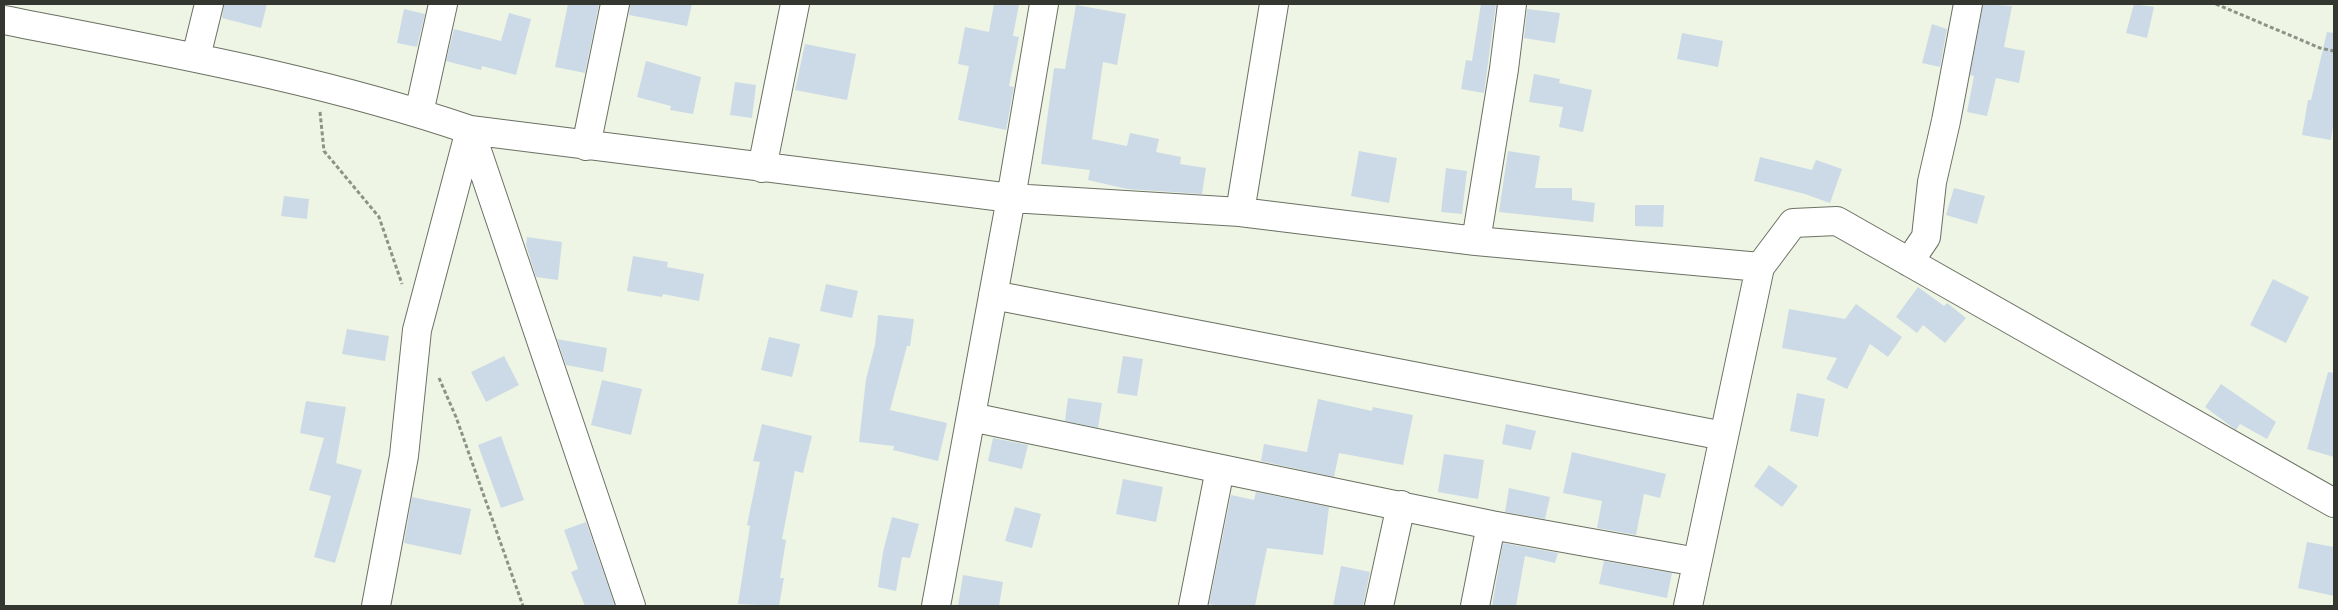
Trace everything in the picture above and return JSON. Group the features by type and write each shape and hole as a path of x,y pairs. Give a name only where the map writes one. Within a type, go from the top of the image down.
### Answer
{"street":[{"path":"196,58 209,4"},
{"path":"419,113 443,4"},
{"path":"586,146 615,4"},
{"path":"762,168 795,4"},
{"path":"936,606 1011,198 1044,4"},
{"path":"1240,212 1274,4"},
{"path":"1476,241 1504,69 1512,4"},
{"path":"1909,262 1926,237 1932,182 1946,121 1968,4"},
{"path":"4,20 318,84 470,130 1011,198 1240,212 1476,241 1760,267"},
{"path":"376,606 404,456 417,330 470,130"},
{"path":"470,130 631,606"},
{"path":"1688,606 1760,267 1793,223 1837,221 2334,503"},
{"path":"993,295 1724,436"},
{"path":"971,417 1491,525 1697,562"},
{"path":"1193,606 1220,469"},
{"path":"1378,606 1402,505"},
{"path":"1475,606 1491,525"}],"path":[{"path":"2216,4 2320,48 2334,52"}],"building":[{"path":"224,4 267,4 261,28 222,18"},
{"path":"568,4 599,4 585,73 555,67"},
{"path":"630,4 692,4 687,26 629,15"},
{"path":"994,4 1019,4 1013,36 1019,37 1009,86 1014,87 1006,130 958,120 969,66 958,64 965,27 989,32"},
{"path":"1481,4 1496,4 1484,93 1461,89 1466,60 1472,61"},
{"path":"1983,4 2012,6 2004,47 2025,51 2019,83 1996,78 1987,116 1967,112 1974,76 1970,75"},
{"path":"2134,4 2154,7 2147,38 2126,33"},
{"path":"1076,5 1126,14 1117,65 1103,62 1092,139 1127,146 1130,133 1159,139 1156,152 1181,157 1180,164 1206,168 1202,194 1127,189 1088,180 1090,170 1041,164 1054,68 1065,69"},
{"path":"404,9 425,14 417,47 397,43"},
{"path":"1527,9 1560,13 1555,43 1524,38"},
{"path":"509,13 531,19 516,75 482,66 481,70 446,61 454,29 501,41"},
{"path":"1932,24 1947,29 1940,67 1922,63"},
{"path":"2327,32 2334,33 2334,120 2331,140 2302,135 2308,100 2311,100"},
{"path":"1682,33 1723,41 1718,67 1677,59"},
{"path":"805,44 856,54 847,100 795,90"},
{"path":"646,61 701,77 693,114 670,110 671,106 637,97"},
{"path":"1534,74 1560,79 1559,83 1592,90 1583,132 1559,127 1563,107 1529,102"},
{"path":"735,82 756,85 752,118 730,115"},
{"path":"1359,151 1397,158 1389,203 1351,196"},
{"path":"1508,151 1540,156 1535,188 1572,188 1572,200 1595,203 1593,222 1499,212"},
{"path":"1760,157 1812,170 1816,160 1842,169 1830,203 1805,194 1754,181"},
{"path":"1446,168 1467,171 1462,214 1441,212"},
{"path":"1954,188 1985,196 1977,224 1946,215"},
{"path":"284,196 309,199 307,219 281,216"},
{"path":"1635,205 1664,205 1663,227 1635,226"},
{"path":"527,237 562,242 558,280 536,277 526,245"},
{"path":"633,256 668,262 667,267 704,274 699,301 663,294 662,297 627,291"},
{"path":"2273,279 2309,297 2286,343 2250,325"},
{"path":"826,284 858,291 852,318 820,311"},
{"path":"1918,287 1944,306 1947,303 1966,318 1945,343 1923,325 1917,333 1896,317"},
{"path":"1856,304 1902,337 1888,357 1870,344 1847,389 1826,379 1837,358 1782,348 1789,309 1845,319"},
{"path":"878,315 914,319 910,346 907,346 890,410 947,423 938,461 893,450 894,446 859,442 866,379 875,345"},
{"path":"347,329 389,336 385,361 342,354"},
{"path":"769,337 800,344 792,377 761,370"},
{"path":"557,339 607,348 603,372 566,365"},
{"path":"504,356 519,385 486,402 471,372"},
{"path":"1123,356 1143,359 1137,396 1117,393"},
{"path":"2328,372 2334,373 2334,457 2307,449"},
{"path":"602,380 642,389 631,435 591,425"},
{"path":"2221,384 2276,422 2267,439 2240,424 2236,430 2205,407"},
{"path":"1797,393 1825,399 1818,437 1790,431"},
{"path":"1068,398 1102,403 1098,428 1065,421"},
{"path":"1318,399 1372,411 1373,407 1413,415 1403,465 1339,453 1334,477 1261,461 1264,444 1307,452"},
{"path":"306,401 346,407 336,463 362,470 335,563 314,557 331,496 309,490 324,438 300,433"},
{"path":"762,424 812,436 803,473 795,471 782,539 786,540 780,578 784,578 779,606 738,604 750,526 747,525 760,462 753,461"},
{"path":"1506,424 1536,431 1531,450 1502,444"},
{"path":"501,436 524,500 501,508 478,445"},
{"path":"993,438 1028,445 1022,469 988,461"},
{"path":"1572,452 1666,474 1660,498 1644,494 1636,535 1597,528 1602,501 1563,493"},
{"path":"1444,454 1484,460 1478,499 1438,492"},
{"path":"1769,465 1798,486 1782,507 1754,486"},
{"path":"1123,479 1163,487 1156,522 1116,514"},
{"path":"1509,488 1550,497 1545,519 1505,512"},
{"path":"1256,492 1329,507 1323,555 1267,548 1255,606 1209,604 1231,495 1254,500"},
{"path":"412,497 471,509 461,555 404,543"},
{"path":"1015,507 1041,514 1032,548 1005,541"},
{"path":"892,517 919,524 910,558 902,557 896,591 878,587 883,552"},
{"path":"586,522 615,606 585,606 571,572 578,569 564,530"},
{"path":"2307,542 2334,547 2334,596 2298,588"},
{"path":"1503,543 1558,553 1555,563 1525,556 1516,606 1492,606"},
{"path":"1604,561 1672,573 1667,598 1599,584"},
{"path":"1341,566 1370,572 1363,606 1333,606"},
{"path":"963,575 1003,582 999,606 958,606"}]}
